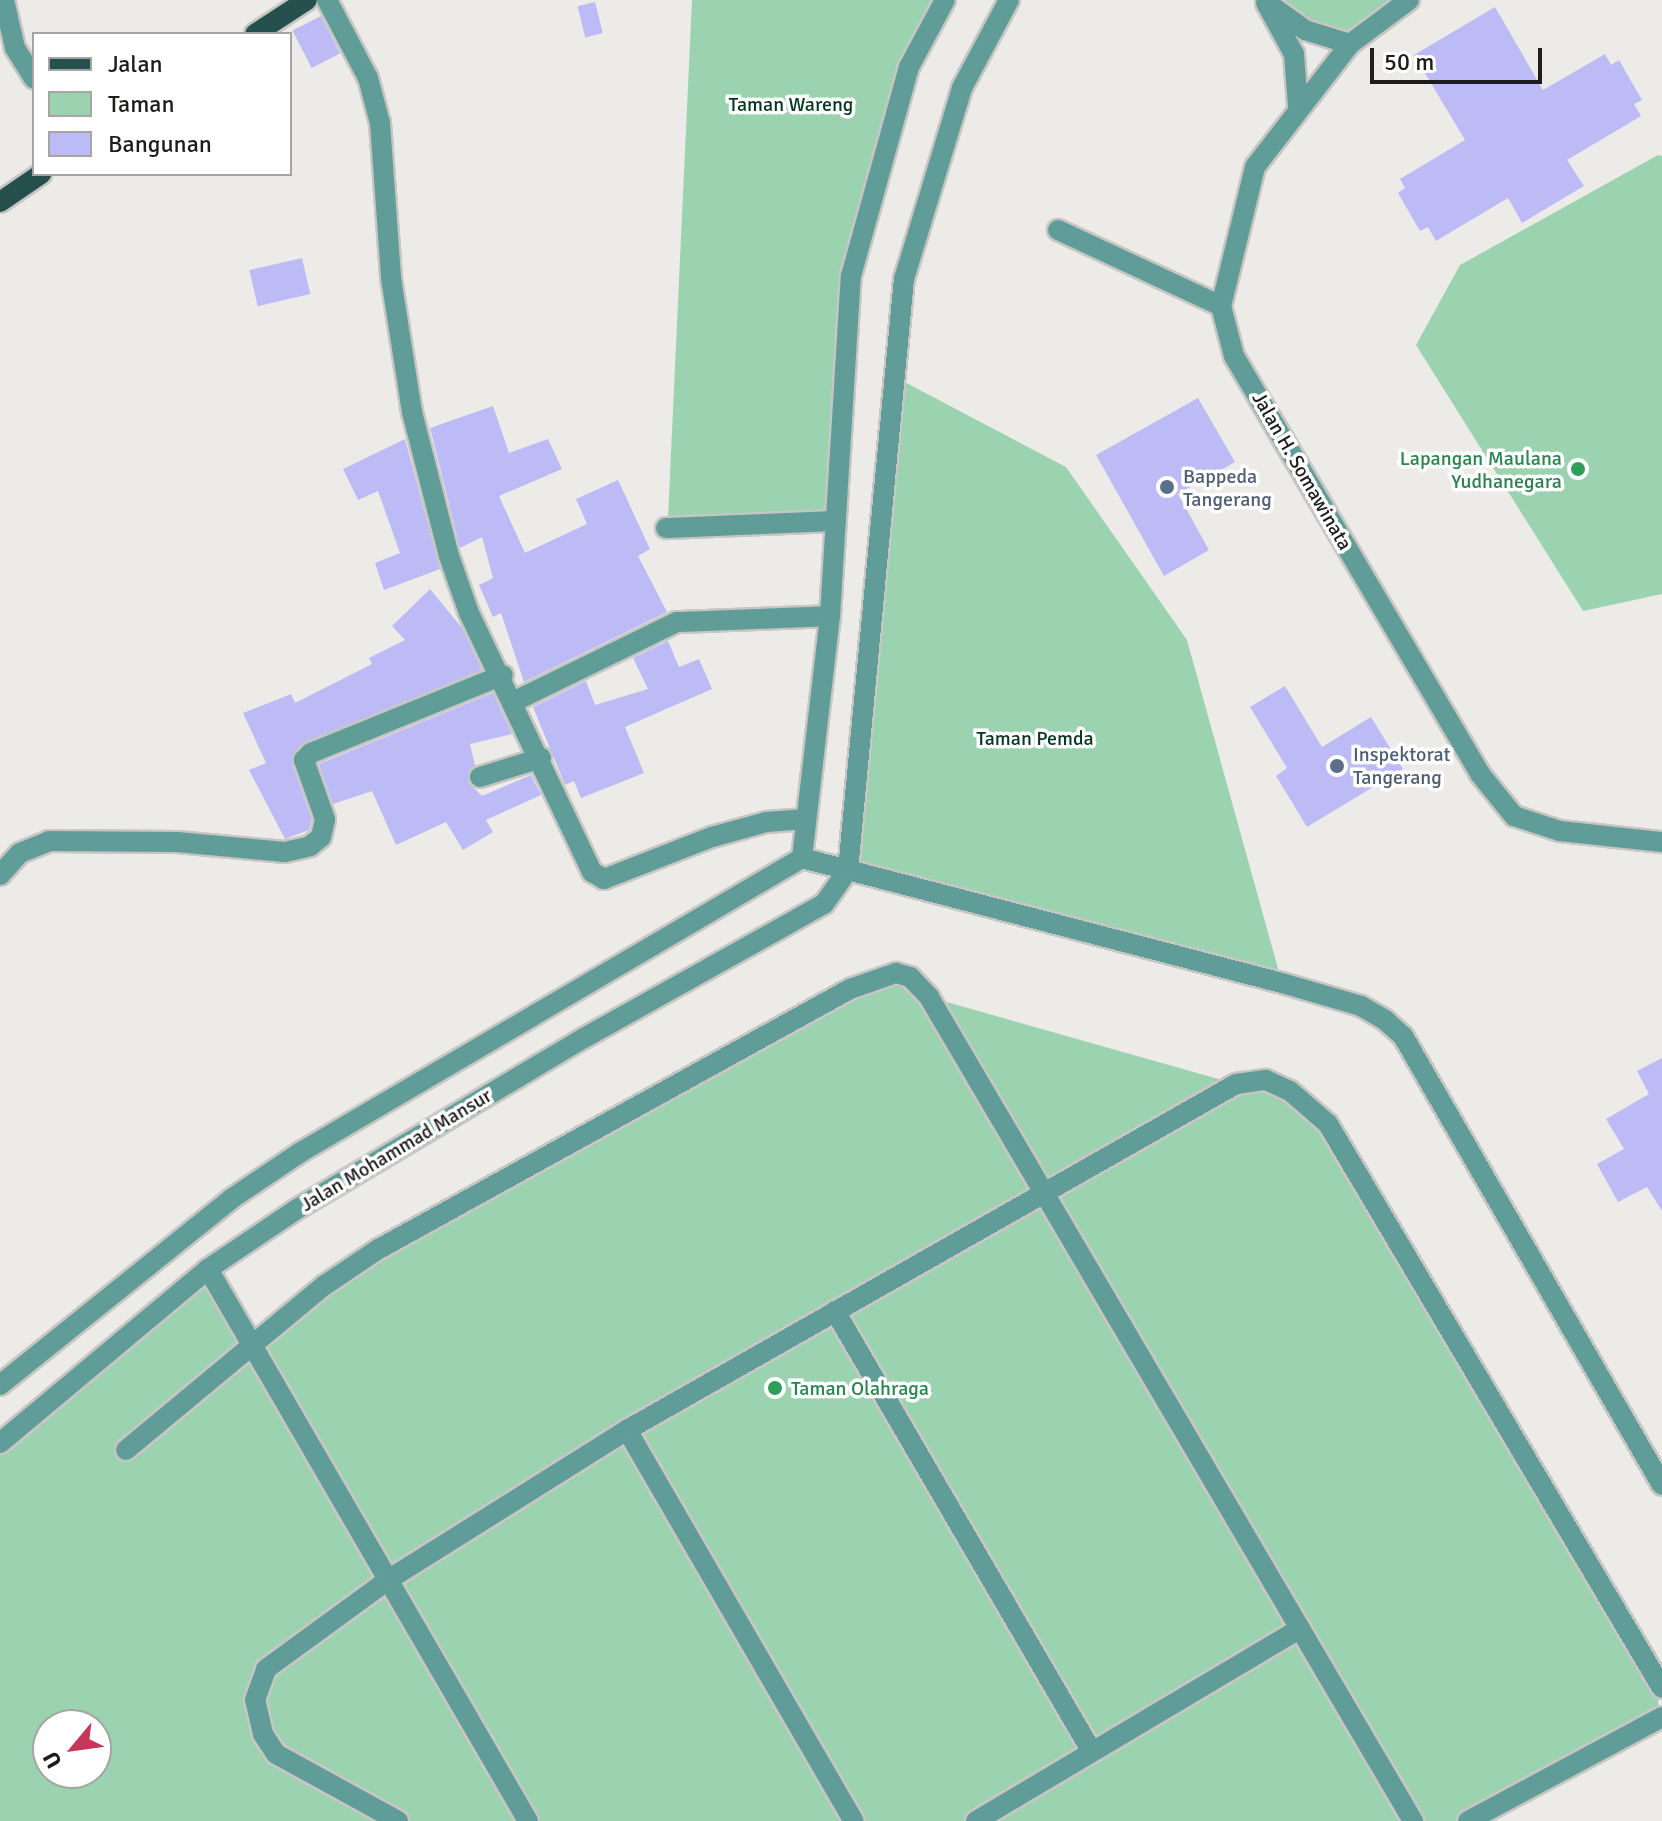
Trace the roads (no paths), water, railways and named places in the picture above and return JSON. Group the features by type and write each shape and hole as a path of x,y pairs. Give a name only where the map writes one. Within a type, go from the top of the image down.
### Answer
{"main road":[{"path":"258,32 305,1"},
{"path":"0,202 38,176"}],"street":[{"path":"327,0 368,78 380,123 391,278 412,412 446,541 469,613 503,675 599,879 712,837 766,822 806,819"},
{"path":"802,858 830,616 851,276 909,67 945,0"},
{"path":"848,870 904,279 962,88 1009,0"},
{"name":"Jalan H. Somawinata","path":"1409,0 1350,44 1298,106 1255,167 1221,306 1234,356 1480,774 1514,816 1560,831 1662,842"},
{"path":"1265,1 1305,30 1350,44"},
{"path":"1265,1 1294,54 1298,106"},
{"path":"3,8 15,48 32,75"},
{"path":"1058,230 1221,306"},
{"path":"666,528 836,521"},
{"path":"515,701 677,622 830,616"},
{"path":"0,875 20,853 49,841 177,842 285,852 310,846 321,837 325,819 304,760 311,753 503,675"},
{"path":"480,777 541,758"},
{"path":"0,1385 231,1199 290,1160 633,952 802,858 1282,983 1361,1006 1385,1020 1403,1036 1662,1485"},
{"name":"Jalan Mohammad Mansur","path":"0,1443 208,1269 297,1209 547,1059 824,904 848,870"},
{"path":"126,1450 250,1346 346,1271 448,1208 661,1097 850,989 896,973 910,977 929,997 1413,1821"},
{"path":"398,1821 276,1754 263,1734 255,1700 266,1669 388,1580 627,1430 1236,1084 1266,1080 1290,1091 1328,1124 1662,1688"},
{"path":"208,1269 528,1821"},
{"path":"835,1311 1092,1752"},
{"path":"627,1430 854,1821"},
{"path":"976,1821 1300,1629"},
{"path":"1468,1821 1662,1717"}],"place":[{"name":"Lapangan Maulana Yudhanegara","path":"1578,469"},
{"name":"Bappeda Tangerang","path":"1167,487"},
{"name":"Inspektorat Tangerang","path":"1337,766"},
{"name":"Taman Olahraga","path":"775,1388"}],"park label":[{"name":"Taman Wareng","path":"791,104"},
{"name":"Taman Pemda","path":"1035,738"}]}
